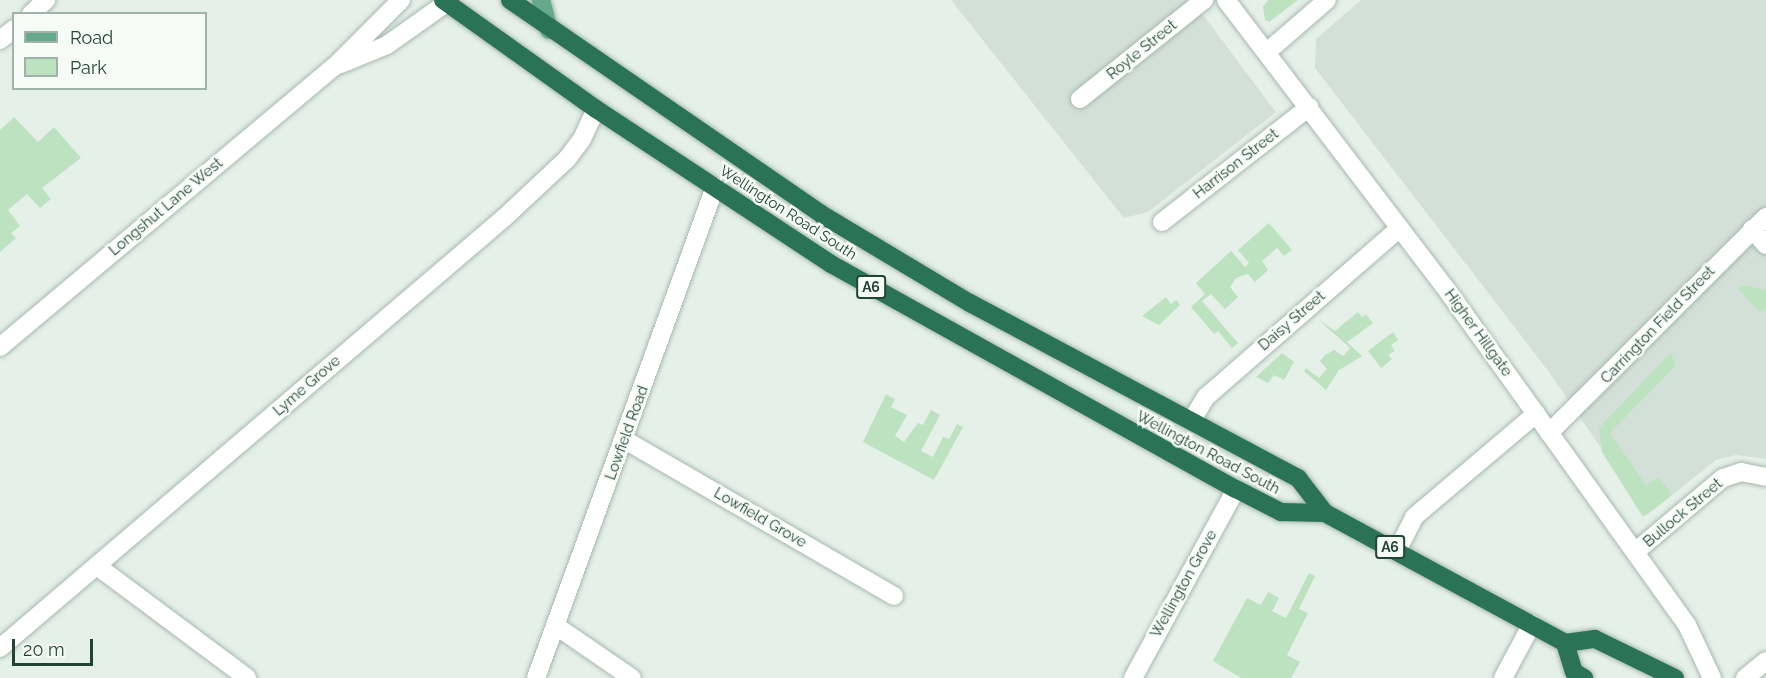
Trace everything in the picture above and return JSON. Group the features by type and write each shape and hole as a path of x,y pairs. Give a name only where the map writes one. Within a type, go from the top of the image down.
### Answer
{"highway":[{"name":"Wellington Road South","path":"510,0 549,30 821,214 970,303 1298,478 1325,513 1565,643"},
{"name":"Wellington Road South","path":"446,1 596,109 831,264 1281,512 1325,513"},
{"path":"1584,678 1574,672 1565,643 1595,639 1675,678"}],"main road":[{"path":"541,0 549,30"}],"street":[{"path":"33,12 46,0"},
{"name":"Longshut Lane West","path":"0,347 334,67 401,0"},
{"name":"Royle Street","path":"1080,99 1204,0"},
{"name":"Higher Hillgate","path":"1226,0 1400,228 1635,552 1686,625 1712,678"},
{"path":"1267,52 1328,0"},
{"name":"Longshut Lane West","path":"334,67 387,45 446,1"},
{"path":"0,40 12,30"},
{"name":"Harrison Street","path":"1162,222 1309,107"},
{"name":"Lyme Grove","path":"0,648 535,189 567,159 582,139 596,109"},
{"name":"Lowfield Road","path":"536,678 625,440 715,187"},
{"name":"Carrington Field Street","path":"1549,433 1766,217"},
{"name":"Daisy Street","path":"1192,420 1206,397 1400,228"},
{"path":"1752,229 1766,245"},
{"path":"1397,551 1414,517 1536,414"},
{"name":"Lowfield Grove","path":"625,440 894,596"},
{"name":"Bullock Street","path":"1635,552 1723,478 1741,472 1766,477"},
{"name":"Wellington Grove","path":"1133,678 1236,489"},
{"path":"97,566 246,678"},
{"path":"1503,678 1532,624"},
{"path":"556,626 632,678"},
{"path":"1745,678 1766,661"}],"shaded area":[{"path":"951,0 1192,0 1276,112 1148,212 1124,218"},
{"path":"1361,0 1766,0 1766,459 1736,455 1716,460 1647,515 1549,372 1315,68 1316,39"}],"green space":[{"path":"1268,0 1298,0 1269,22 1265,20 1263,7"},
{"path":"14,117 38,142 54,127 81,158 42,188 51,199 40,208 27,194 8,210 20,226 11,233 16,238 0,252 0,130"},
{"path":"1269,223 1292,250 1284,256 1277,248 1262,261 1268,270 1255,282 1248,274 1236,278 1230,287 1238,297 1225,309 1211,294 1202,301 1238,343 1232,348 1218,331 1214,334 1191,307 1205,294 1196,283 1231,251 1245,267 1249,263 1238,250"},
{"path":"1742,285 1766,290 1766,308 1761,313 1738,289"},
{"path":"1166,297 1171,304 1176,300 1180,305 1159,325 1142,316"},
{"path":"1358,312 1362,317 1366,314 1373,323 1347,342 1362,356 1339,370 1326,390 1304,371 1306,368 1319,378 1327,369 1320,361 1325,355 1334,350 1343,356 1350,348 1319,320 1335,331"},
{"path":"1393,332 1398,340 1391,345 1395,351 1388,355 1392,359 1381,368 1368,351"},
{"path":"1671,352 1675,366 1610,433 1646,485 1659,477 1672,495 1643,517 1602,452 1599,428"},
{"path":"1282,353 1294,362 1284,380 1274,375 1268,383 1256,377"},
{"path":"886,394 895,399 891,407 907,415 895,436 904,442 918,423 923,425 931,410 940,415 921,451 933,457 943,437 949,439 957,424 963,427 934,480 863,442"},
{"path":"1309,573 1315,576 1299,609 1308,613 1287,655 1300,662 1291,678 1241,678 1213,661 1247,598 1261,605 1268,592 1279,598 1272,611 1286,618"}]}
